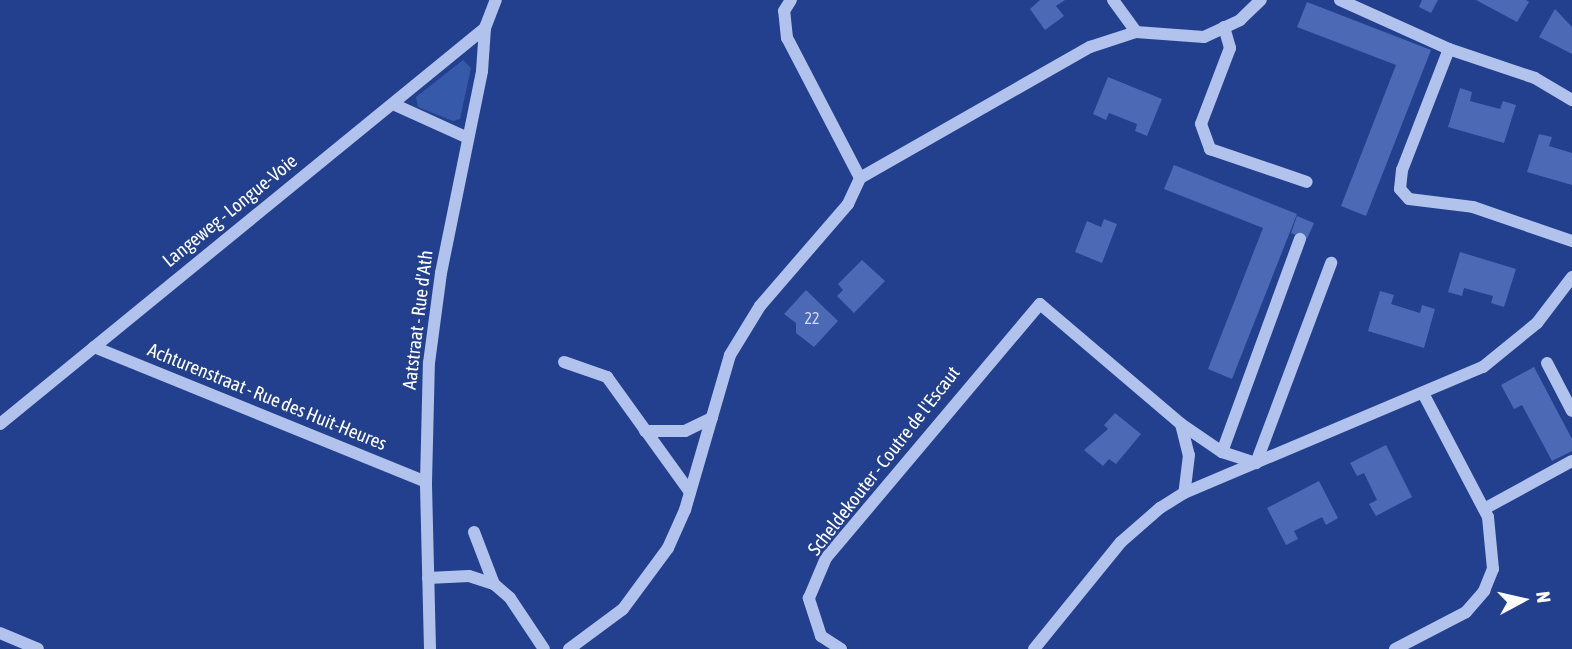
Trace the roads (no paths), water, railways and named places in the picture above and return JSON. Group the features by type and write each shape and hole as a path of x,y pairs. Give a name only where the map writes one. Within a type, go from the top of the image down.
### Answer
{"street":[{"name":"Aatstraat - Rue d'Ath","path":"430,649 426,482 431,350 441,273 468,138 485,28 496,0"},
{"path":"791,0 783,11 787,38 860,178"},
{"path":"1113,0 1136,32"},
{"path":"569,649 623,609 668,548 690,492 730,355 760,306 848,204 860,178 1090,47 1136,32 1204,37 1224,27 1261,0"},
{"path":"1340,0 1448,49 1535,78 1572,100"},
{"path":"1224,27 1230,48 1201,124 1210,149 1307,182"},
{"name":"Langeweg - Longue-Voie","path":"0,424 485,28"},
{"path":"1448,49 1402,170 1400,189 1409,200 1473,207 1572,241"},
{"path":"393,104 468,138"},
{"path":"1222,452 1300,239"},
{"path":"1256,463 1331,263"},
{"path":"1034,649 1121,541 1184,493 1424,395 1483,367 1537,324 1572,277"},
{"name":"Scheldekouter - Coutre de l'Escaut","path":"841,649 821,636 809,598 826,558 983,367 1040,304 1181,424"},
{"name":"Achturenstraat - Rue des Huit-Heures","path":"94,347 426,482"},
{"path":"564,362 607,377 690,492"},
{"path":"1547,363 1572,411"},
{"path":"1395,649 1466,612 1484,591 1493,555 1484,509 1424,395"},
{"path":"645,431 685,431 712,418"},
{"path":"1181,424 1222,452 1256,463"},
{"path":"1181,424 1189,455 1184,493"},
{"path":"1484,509 1572,461"},
{"path":"474,532 494,584"},
{"path":"428,578 470,576 494,584 516,605 544,649"},
{"path":"0,632 38,649"}]}
